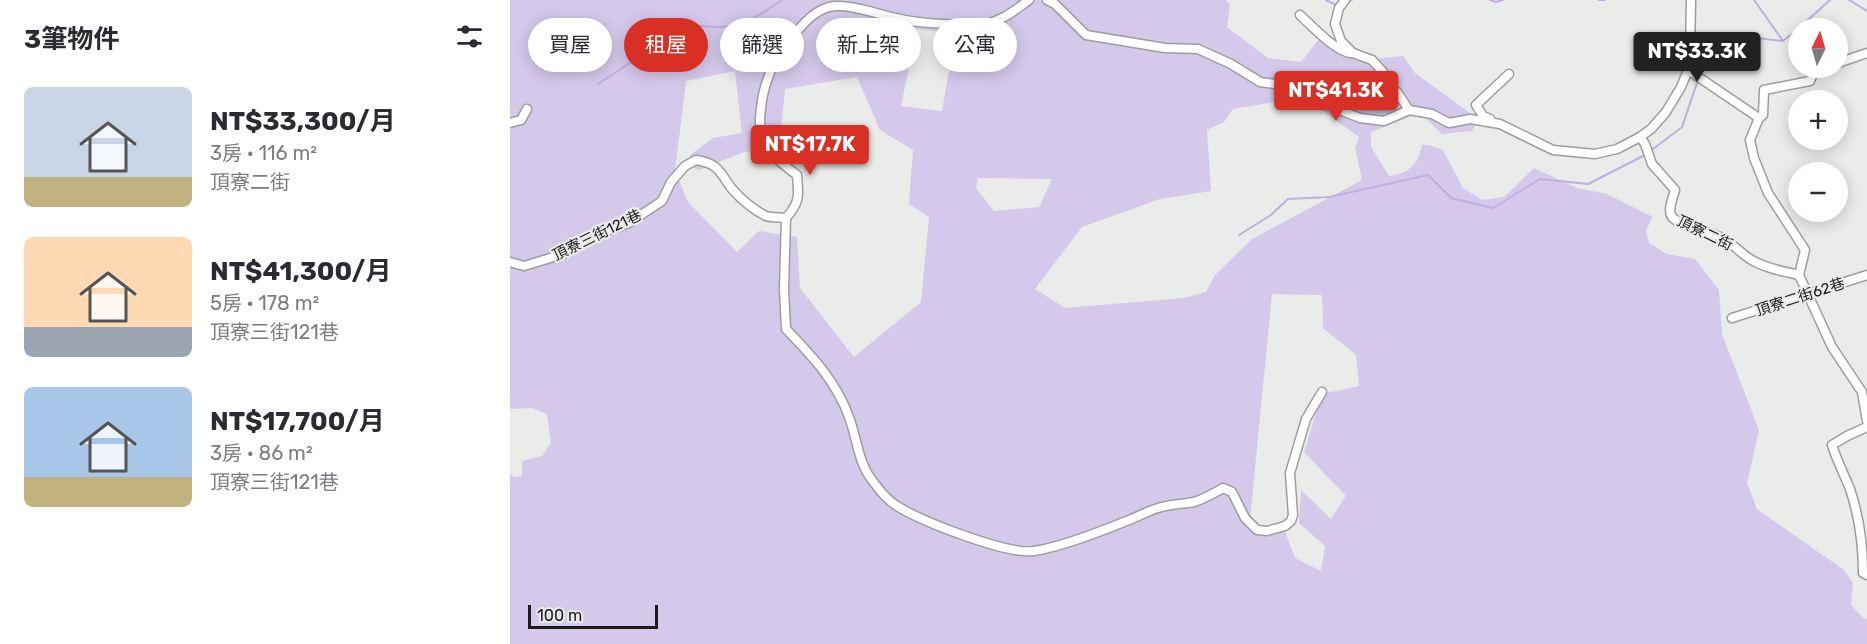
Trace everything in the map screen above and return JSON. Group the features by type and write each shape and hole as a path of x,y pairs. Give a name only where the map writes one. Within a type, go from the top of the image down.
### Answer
{"street":[{"path":"1029,0 1004,19 984,25 926,23 860,9 830,7 814,13 790,39 773,66 764,92 759,120 762,138 766,148 779,162 797,175 799,191 796,207 786,218 784,289 786,329 818,362 836,388 849,417 863,466 871,479 883,495 915,516 997,546 1019,551 1033,551 1056,546 1158,508 1196,501 1223,488 1232,492 1245,518 1257,530 1267,531 1285,526 1291,521 1293,514 1290,473 1306,419 1322,392"},
{"path":"1047,0 1055,4 1086,35 1165,48 1198,49 1231,64 1260,82 1275,84 1296,81 1314,89 1337,109 1360,118 1384,121 1409,110 1432,114 1449,123 1470,119 1500,124"},
{"path":"1345,0 1339,8 1335,24 1341,41 1353,53"},
{"path":"1509,74 1476,105 1483,116 1553,150 1595,154 1643,141 1666,112 1688,70 1691,0"},
{"path":"1300,15 1345,52 1372,60 1383,72 1387,85 1397,92 1409,110"},
{"path":"1848,60 1867,53"},
{"path":"1688,70 1759,118"},
{"path":"1811,78 1810,81 1764,90 1763,115 1759,118 1750,140 1754,158 1768,193 1805,250 1799,275 1808,295 1832,347 1865,391 1867,421"},
{"path":"510,123 521,120 527,109"},
{"name":"頂寮二街","path":"1643,141 1652,164 1675,190 1670,211 1672,217 1679,222 1732,243 1749,258 1777,270 1799,275"},
{"name":"頂寮三街121巷","path":"510,262 524,266 547,259 568,252 586,238 629,223 662,201 671,182 685,166 696,160 710,162 749,205 768,217 786,218"},
{"name":"頂寮二街62巷","path":"1732,318 1867,275"},
{"path":"1867,427 1832,446 1850,489 1856,511 1863,553 1863,573 1867,575"}],"shaded area":[{"path":"510,0 1226,0 1230,5 1227,27 1268,58 1301,62 1319,39 1363,60 1403,56 1415,73 1478,119 1472,131 1442,134 1420,113 1371,132 1371,147 1389,176 1402,173 1411,167 1418,158 1422,145 1443,150 1463,188 1482,200 1504,197 1534,168 1577,188 1607,194 1653,217 1646,230 1649,243 1667,254 1695,259 1719,290 1722,334 1759,430 1747,483 1757,509 1844,570 1853,583 1851,605 1863,618 1867,619 1867,644 510,644 510,474 514,477 522,476 522,461 542,456 551,443 547,414 532,408 510,409","holes":["720,18 804,18 804,72 735,72 742,133 713,138 690,155 689,166 699,170 744,152 779,149 785,89 857,77 880,130 913,150 909,204 929,217 921,302 854,357 800,288 797,237 759,231 737,252 688,202 675,171 686,81 730,72 720,72","1304,97 1359,137 1355,148 1362,180 1252,239 1215,275 1206,292 1184,298 1065,308 1035,289 1082,227 1160,199 1211,191 1207,130 1224,122 1233,109","978,178 1052,179 1039,207 994,211 976,188","1272,294 1322,295 1323,328 1356,355 1359,386 1322,394 1304,452 1346,496 1331,519 1301,490 1299,523 1325,546 1321,571 1295,558 1282,523 1249,530"]}],"waterway":[{"path":"598,84 648,51 676,25 732,26 754,18 782,0"},
{"path":"1326,0 1336,5"},
{"path":"1345,4 1352,0"},
{"path":"1490,0 1496,2 1503,0"},
{"path":"1599,0 1605,0"},
{"path":"1754,0 1783,41 1788,37"},
{"path":"1810,18 1830,0"},
{"path":"1849,0 1867,11"},
{"path":"1697,71 1696,51 1757,38 1783,41"},
{"path":"1649,152 1682,127 1698,80"},
{"path":"1239,235 1271,215 1288,199 1329,197 1428,175 1451,198 1493,208 1540,179 1588,184 1645,155"}]}
